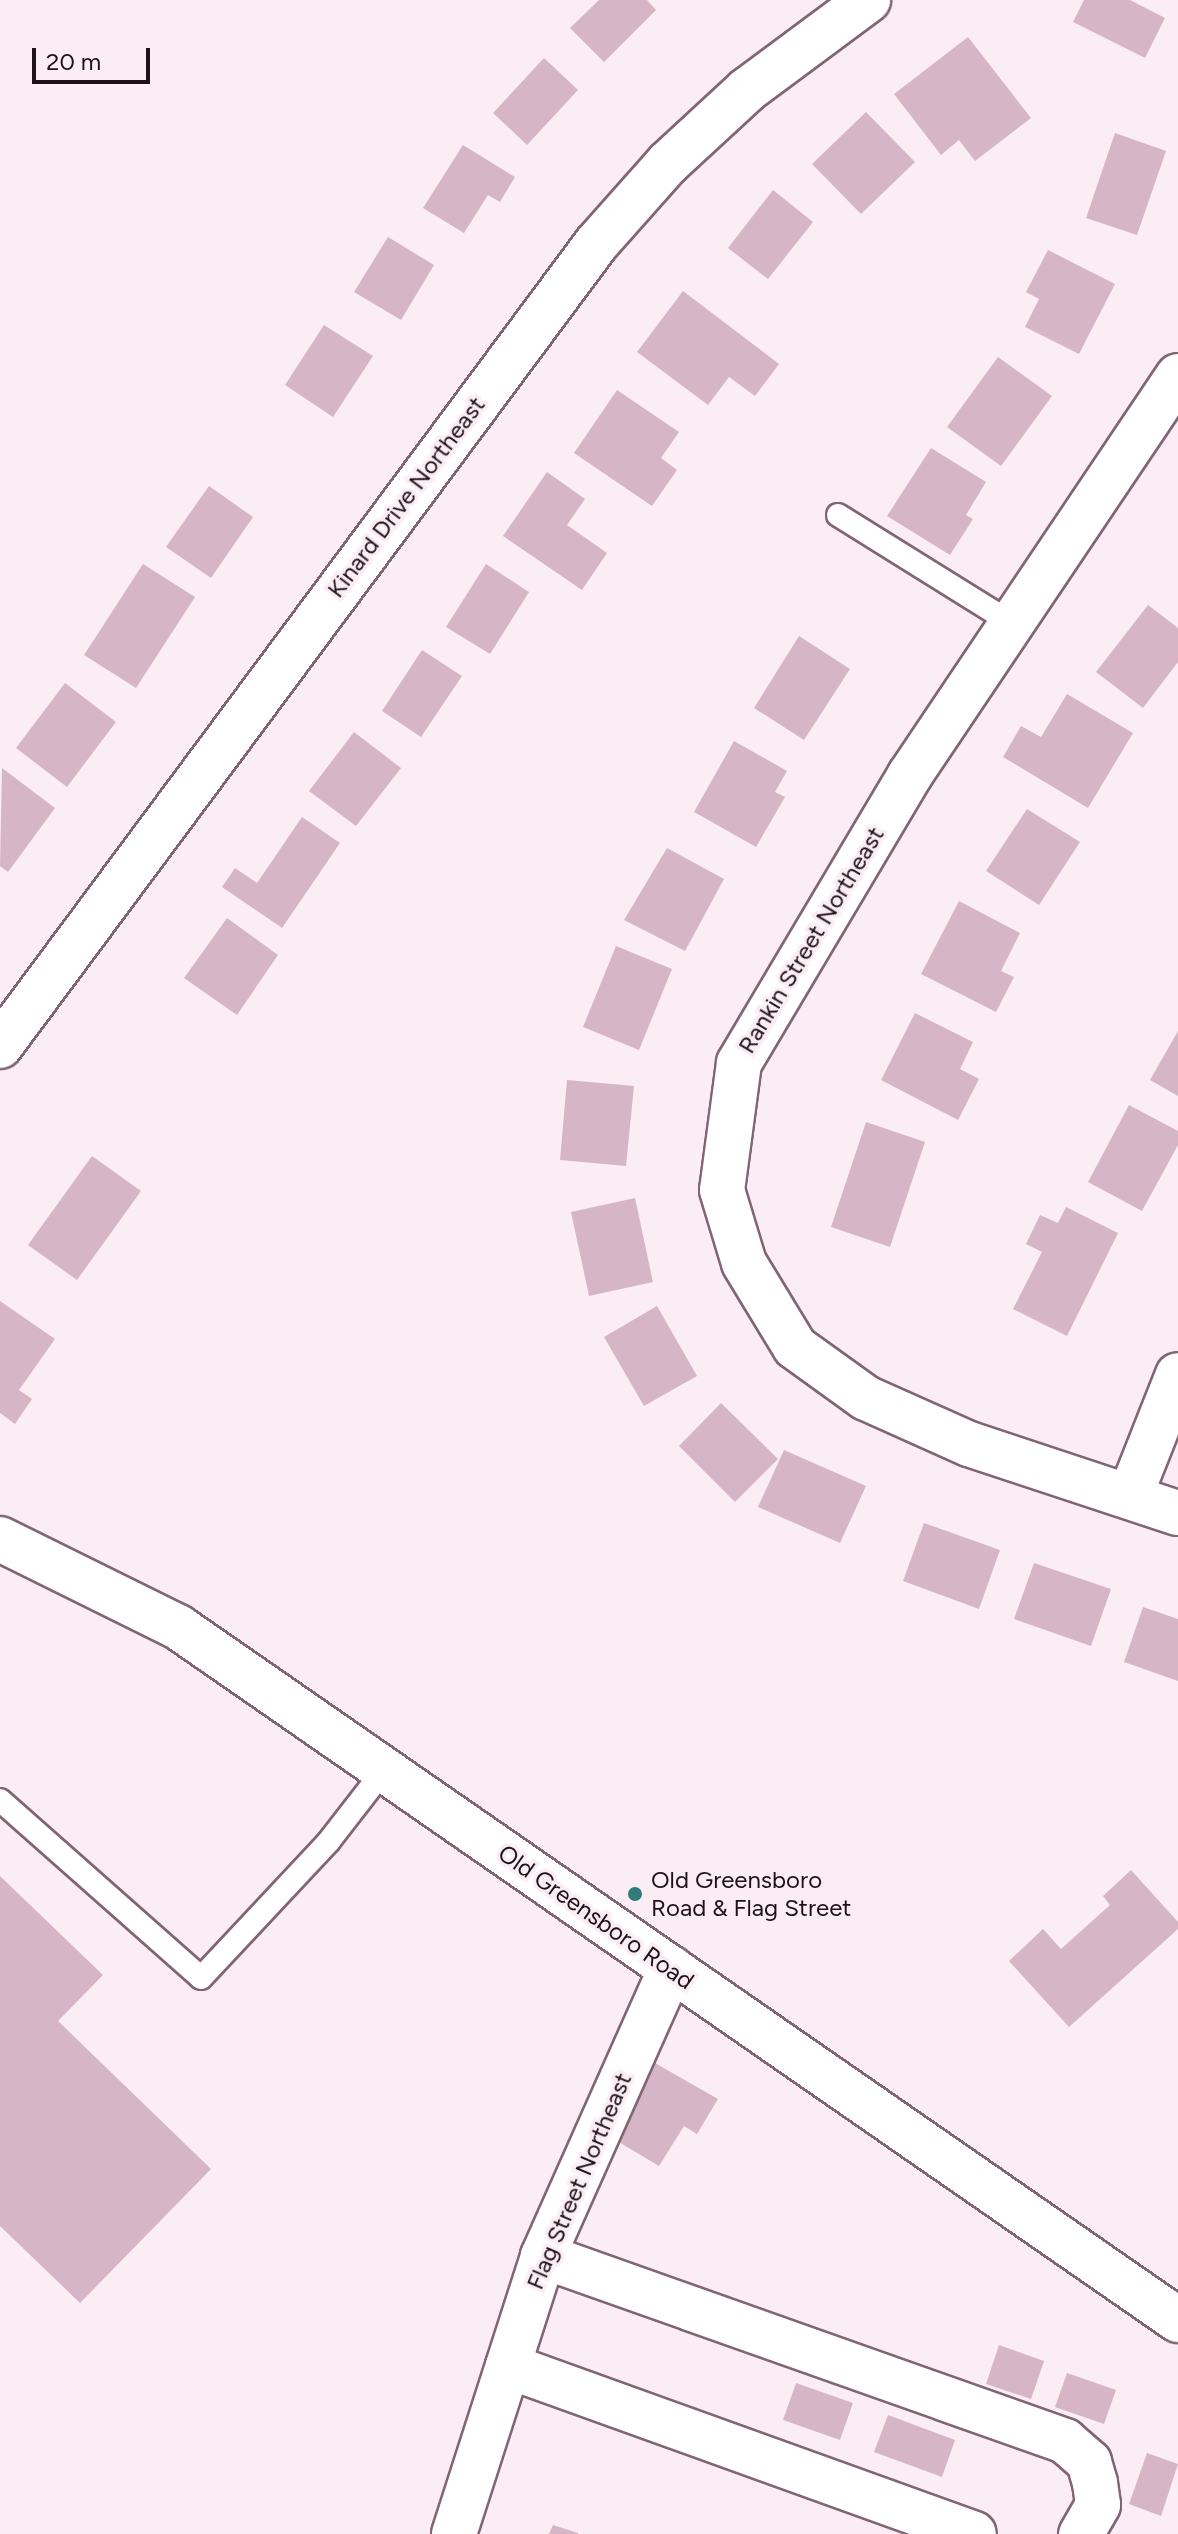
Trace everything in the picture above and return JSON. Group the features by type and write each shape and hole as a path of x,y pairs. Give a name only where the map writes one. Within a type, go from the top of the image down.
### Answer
{"street":[{"name":"Kinard Drive Northeast","path":"0,1046 596,244 668,163 747,90 868,0"},
{"name":"Rankin Street Northeast","path":"1178,376 894,801 739,1063 722,1190 744,1263 795,1347 866,1398 969,1444 1178,1513"},
{"path":"1130,1496 1178,1375"},
{"name":"Old Greensboro Road","path":"0,1539 178,1627 1178,2320"},
{"name":"Flag Street Northeast","path":"454,2534 543,2256 671,1968"},
{"path":"543,2256 1065,2441 1089,2462 1095,2483 1098,2505 1081,2534"},
{"path":"508,2366 974,2534"}],"lane":[{"path":"838,515 1013,624"},
{"path":"0,1800 201,1978 329,1841 384,1770"}],"building":[{"path":"599,0 647,0 656,10 604,62 570,28"},
{"path":"1084,0 1130,0 1165,18 1145,58 1073,22"},
{"path":"968,37 1031,118 975,161 959,140 941,155 894,94"},
{"path":"544,58 578,90 527,145 493,113"},
{"path":"866,112 915,162 861,214 812,164"},
{"path":"1115,133 1166,151 1137,235 1086,218"},
{"path":"463,145 515,177 500,202 488,195 464,233 423,208"},
{"path":"773,190 813,222 768,279 728,248"},
{"path":"388,237 434,265 401,320 354,292"},
{"path":"1048,250 1115,284 1079,354 1025,327 1039,299 1026,292"},
{"path":"683,291 779,364 755,396 729,377 708,405 637,352"},
{"path":"324,325 373,356 333,417 285,385"},
{"path":"998,357 1052,396 1001,466 947,427"},
{"path":"617,390 679,432 661,458 677,470 652,506 574,453"},
{"path":"931,448 986,482 966,515 973,519 950,555 887,516"},
{"path":"547,472 585,499 567,525 607,553 582,590 503,536"},
{"path":"209,486 253,517 211,578 166,547"},
{"path":"143,564 195,597 136,688 84,655"},
{"path":"486,564 529,592 490,654 446,627"},
{"path":"1148,605 1178,628 1178,662 1143,708 1096,672"},
{"path":"799,636 850,669 804,740 754,708"},
{"path":"422,650 462,676 421,737 382,711"},
{"path":"65,683 116,722 67,787 16,748"},
{"path":"1067,694 1133,733 1088,808 1003,757 1021,726 1041,737"},
{"path":"354,732 401,768 356,826 309,791"},
{"path":"734,741 787,771 775,792 785,797 756,847 694,812"},
{"path":"2,768 55,808 8,872 0,866"},
{"path":"1027,809 1080,842 1039,905 986,871"},
{"path":"302,817 340,843 282,928 222,887 235,868 257,883"},
{"path":"667,848 724,879 685,951 624,920"},
{"path":"959,901 1020,933 1001,971 1014,977 996,1012 921,974"},
{"path":"227,918 278,955 237,1015 184,978"},
{"path":"616,946 672,969 639,1050 583,1027"},
{"path":"915,1013 973,1042 960,1069 979,1079 958,1120 881,1080"},
{"path":"1178,1031 1178,1096 1150,1080"},
{"path":"567,1080 634,1086 626,1166 560,1160"},
{"path":"1129,1105 1178,1131 1178,1145 1142,1211 1088,1182"},
{"path":"866,1122 925,1142 890,1247 831,1227"},
{"path":"92,1156 141,1191 77,1280 28,1245"},
{"path":"635,1198 653,1282 589,1296 571,1212"},
{"path":"1066,1207 1118,1233 1067,1336 1013,1309 1042,1252 1026,1244 1040,1215 1058,1223"},
{"path":"0,1301 55,1339 19,1390 32,1399 15,1424 0,1413"},
{"path":"657,1306 697,1376 644,1406 604,1337"},
{"path":"721,1403 778,1459 735,1502 679,1446"},
{"path":"784,1450 866,1486 840,1543 758,1507"},
{"path":"924,1523 1000,1550 979,1609 903,1581"},
{"path":"1034,1563 1111,1589 1091,1646 1014,1619"},
{"path":"1143,1607 1178,1619 1178,1681 1124,1662"},
{"path":"1131,1870 1178,1922 1178,1929 1069,2027 1009,1961 1043,1929 1061,1949 1110,1905 1103,1896"},
{"path":"0,1876 103,1975 58,2021 211,2169 80,2303 0,2226"},
{"path":"655,2063 718,2099 697,2134 684,2126 659,2166 612,2138"},
{"path":"999,2345 1044,2361 1031,2399 986,2384"},
{"path":"1067,2373 1116,2390 1104,2424 1055,2407"},
{"path":"796,2383 853,2403 840,2440 783,2420"},
{"path":"888,2415 955,2440 942,2477 874,2452"},
{"path":"1147,2453 1178,2464 1161,2516 1129,2504"},
{"path":"553,2525 578,2533 578,2534 549,2534"}],"place":[{"name":"Old Greensboro Road & Flag Street","path":"635,1894"}]}
